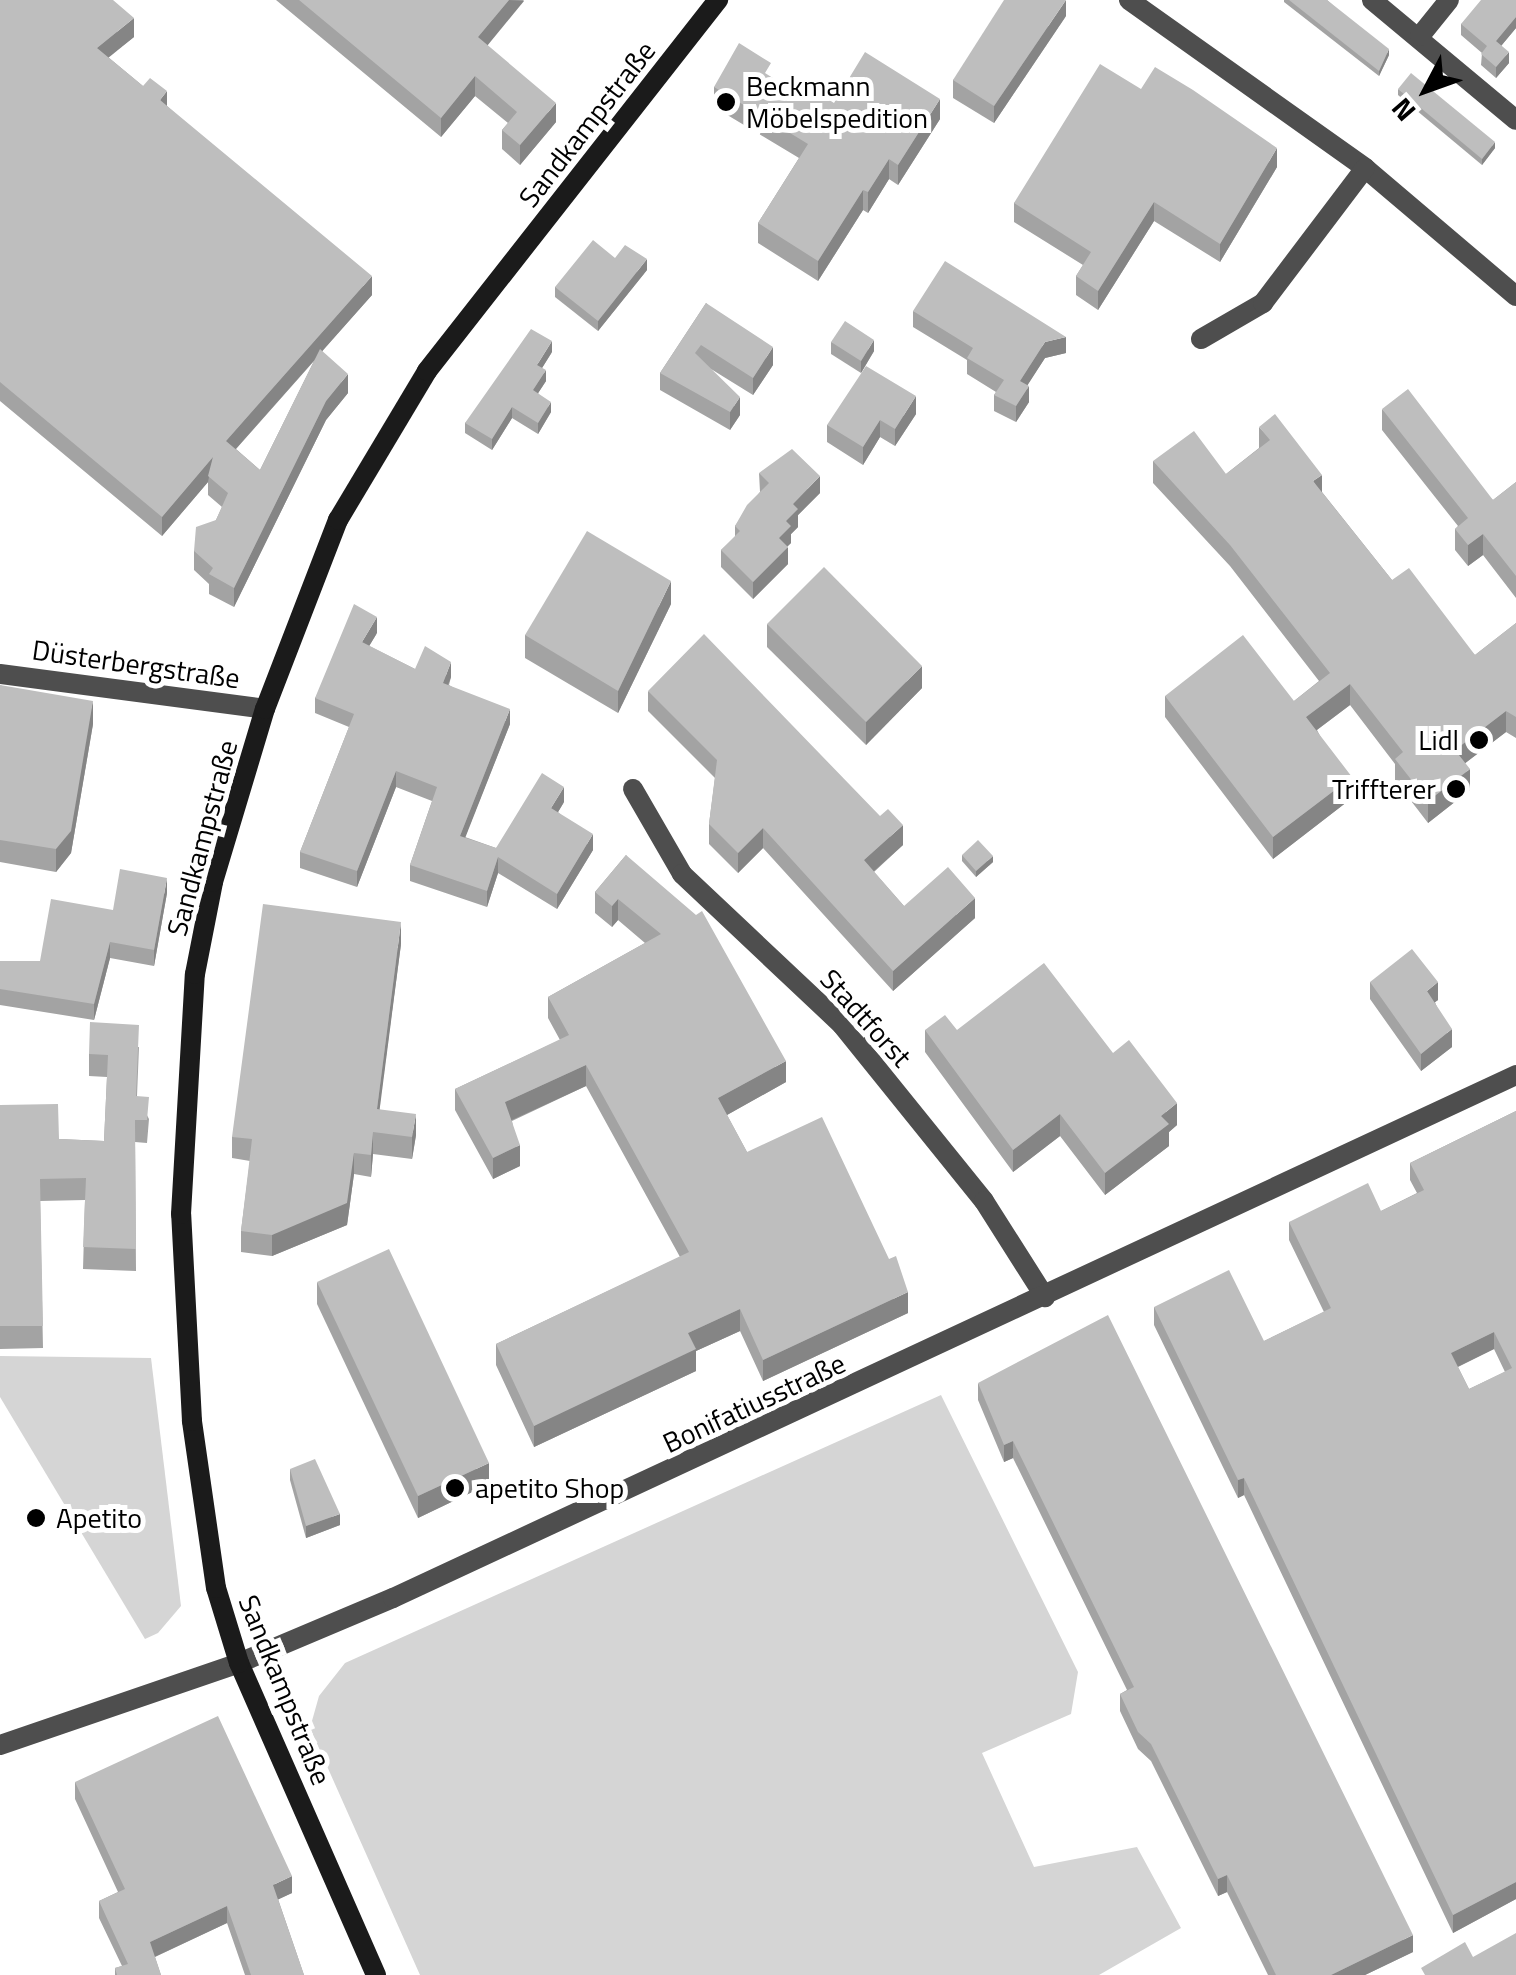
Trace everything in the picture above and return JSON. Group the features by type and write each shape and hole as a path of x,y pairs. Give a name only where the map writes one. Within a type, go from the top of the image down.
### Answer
{"street":[{"name":"Sandkampstraße","path":"376,1975 239,1663 216,1588 192,1421 180,1214 195,974 213,882 265,709 338,520 417,387 718,0"},
{"path":"1129,0 1365,168 1516,296"},
{"path":"1372,0 1420,36 1516,120"},
{"path":"1420,36 1449,0"},
{"path":"1201,339 1264,304 1365,168"},
{"name":"Düsterbergstraße","path":"0,674 265,709"},
{"name":"Stadtforst","path":"633,789 682,874 842,1025 984,1201 1045,1297"},
{"name":"Bonifatiusstraße","path":"0,1745 239,1663 597,1506 1516,1075"}],"shaded area":[{"path":"0,1356 151,1358 181,1606 158,1633 145,1639 0,1397"},
{"path":"941,1395 1078,1672 1071,1714 982,1753 1034,1867 1137,1847 1181,1928 1099,1975 420,1975 310,1728 319,1696 345,1663"}],"building":[{"path":"0,0 113,0 134,18 97,48 143,86 150,78 167,91 160,100 372,276 226,441 260,470 320,349 348,374 326,401 234,588 209,574 213,568 194,551 196,527 216,520 228,493 208,476 213,457 162,517 0,382"},
{"path":"299,0 509,0 478,37 556,103 520,145 502,130 517,112 475,76 441,118"},
{"path":"1004,0 1066,0 994,106 953,80"},
{"path":"1289,0 1327,0 1389,49 1379,71"},
{"path":"1481,0 1516,0 1516,17 1496,41 1509,52 1496,67 1481,54 1487,46 1461,24"},
{"path":"739,43 771,63 765,73 806,99 812,89 834,103 865,52 940,99 898,165 889,159 868,192 863,190 818,261 758,223 808,144 714,87"},
{"path":"1100,64 1141,89 1155,67 1277,148 1220,244 1154,202 1098,291 1076,276 1091,252 1014,203"},
{"path":"1411,73 1495,142 1482,159 1398,89"},
{"path":"593,240 615,258 625,245 647,259 598,321 555,287"},
{"path":"945,261 1066,337 1045,342 1020,381 1029,386 1016,406 994,395 1004,380 967,358 973,348 913,311"},
{"path":"706,303 773,347 753,378 701,345 695,353 740,397 730,412 660,373"},
{"path":"845,321 874,340 861,361 831,342"},
{"path":"531,329 552,341 537,365 546,370 533,390 551,402 538,423 512,407 492,439 465,423"},
{"path":"866,366 916,396 895,429 880,420 863,447 827,425"},
{"path":"1408,389 1493,500 1516,482 1516,576 1483,534 1468,545 1455,529 1468,518 1382,409"},
{"path":"1275,414 1322,475 1313,481 1392,580 1409,568 1475,655 1516,623 1516,717 1506,711 1455,750 1470,769 1428,801 1395,759 1403,752 1350,684 1306,717 1352,777 1273,837 1165,696 1243,635 1294,701 1330,673 1230,545 1153,461 1194,431 1226,474 1270,440 1259,427"},
{"path":"792,449 820,476 793,504 798,509 786,521 791,526 779,538 788,547 753,582 721,550 740,531 735,526 747,505 769,483 759,473"},
{"path":"587,531 671,581 618,691 525,635"},
{"path":"824,567 922,666 866,722 767,624"},
{"path":"354,604 377,617 362,642 415,669 425,646 451,662 443,683 510,709 460,836 496,848 542,773 564,787 551,808 593,834 557,894 498,857 487,891 410,865 437,787 396,771 357,871 300,852 354,714 315,698"},
{"path":"704,634 880,816 888,809 903,825 864,860 904,906 948,867 975,898 893,971 763,828 738,853 709,824 717,760 648,691"},
{"path":"0,685 93,701 71,831 56,849 0,840"},
{"path":"978,840 993,856 976,871 962,855"},
{"path":"626,855 696,915 702,911 786,1061 718,1098 747,1152 822,1117 889,1259 896,1256 908,1292 763,1360 740,1309 688,1333 696,1349 534,1426 496,1344 689,1252 586,1065 505,1102 520,1145 493,1158 455,1089 569,1035 548,997 661,934 618,899 612,906 595,892"},
{"path":"120,869 167,878 154,950 110,942 94,1004 0,989 0,961 40,961 51,899 113,910"},
{"path":"263,904 401,922 377,1109 416,1114 412,1137 373,1132 371,1155 354,1153 347,1203 272,1235 241,1231 252,1139 232,1137"},
{"path":"1412,949 1438,982 1427,991 1452,1029 1421,1054 1370,982"},
{"path":"1044,963 1113,1053 1129,1040 1177,1103 1161,1116 1169,1124 1105,1173 1060,1114 1013,1150 925,1030 945,1015 957,1030"},
{"path":"90,1022 139,1025 136,1096 149,1097 147,1120 135,1120 136,1249 83,1247 86,1178 40,1179 43,1326 0,1326 0,1105 58,1104 59,1139 104,1141 108,1055 89,1054"},
{"path":"1516,1111 1516,1882 1453,1915 1244,1478 1238,1480 1154,1307 1229,1270 1264,1341 1331,1308 1289,1222 1368,1183 1381,1211 1424,1190 1410,1163","holes":["1494,1332 1512,1368 1469,1389 1451,1353"]},
{"path":"389,1249 489,1463 418,1496 317,1282"},
{"path":"1108,1315 1413,1935 1331,1975 1276,1975 1227,1875 1218,1879 1151,1744 1138,1732 1120,1694 1134,1687 1013,1441 1004,1445 978,1383"},
{"path":"315,1459 340,1514 306,1526 290,1469"},
{"path":"218,1716 292,1876 273,1885 304,1975 251,1975 227,1906 150,1942 161,1975 117,1975 115,1968 128,1964 99,1901 125,1889 75,1782"},
{"path":"1516,1933 1516,1975 1425,1975 1421,1968 1465,1942 1473,1957"}],"place":[{"name":"Beckmann Möbelspedition","path":"726,102"},
{"name":"Lidl","path":"1479,740"},
{"name":"Triffterer","path":"1456,789"},
{"name":"apetito Shop","path":"455,1488"},
{"name":"Apetito","path":"36,1518"}]}
